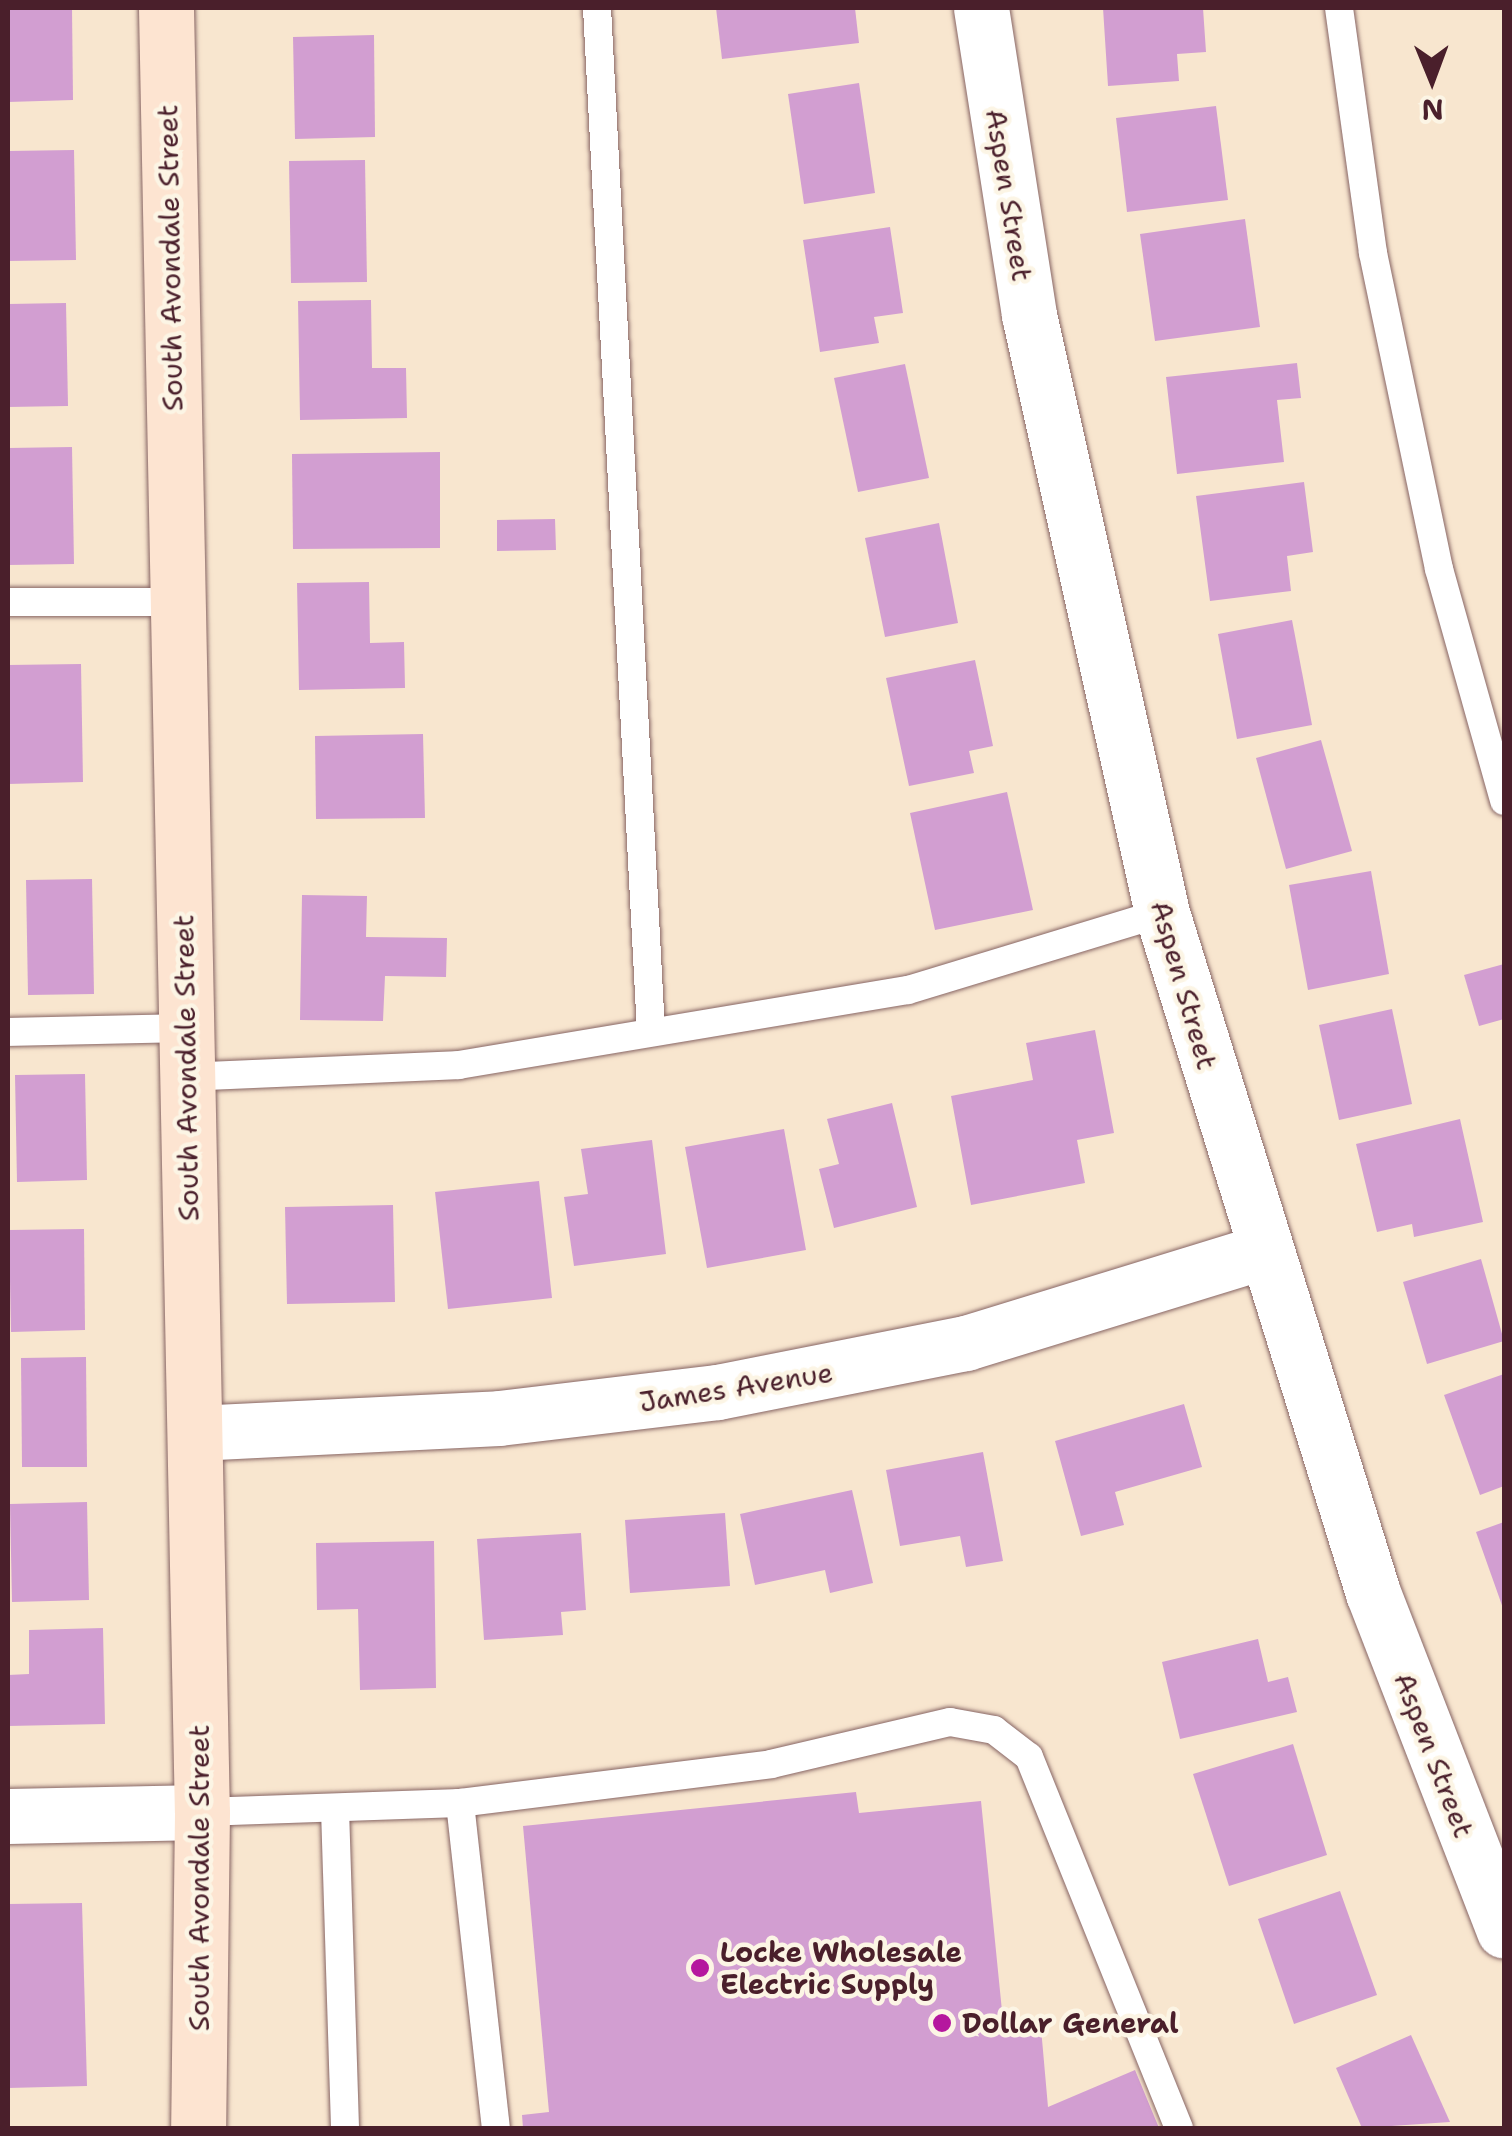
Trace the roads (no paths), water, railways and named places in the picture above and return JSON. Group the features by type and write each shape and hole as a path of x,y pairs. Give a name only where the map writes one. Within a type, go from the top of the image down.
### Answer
{"main road":[{"name":"South Avondale Street","path":"166,8 174,602 202,1812 198,2128"}],"street":[{"name":"Aspen Street","path":"981,8 1055,447 1162,914 1262,1252 1414,1708 1504,1932"},
{"name":"James Avenue","path":"195,1433 499,1418 718,1392 966,1344 1262,1252"},
{"path":"8,1816 202,1812"}],"lane":[{"path":"597,8 650,1030"},
{"path":"1338,8 1376,272 1440,569 1504,801"},
{"path":"8,602 174,602"},
{"path":"8,1032 185,1052 459,1065 650,1030 908,990 1162,914"},
{"path":"202,1812 460,1803 771,1764 950,1722 994,1730 1030,1758 1179,2128"},
{"path":"460,1803 496,2128"},
{"path":"335,1808 345,2128"}],"place":[{"name":"Locke Wholesale Electric Supply","path":"700,1968"},
{"name":"Dollar General","path":"942,2023"}]}
